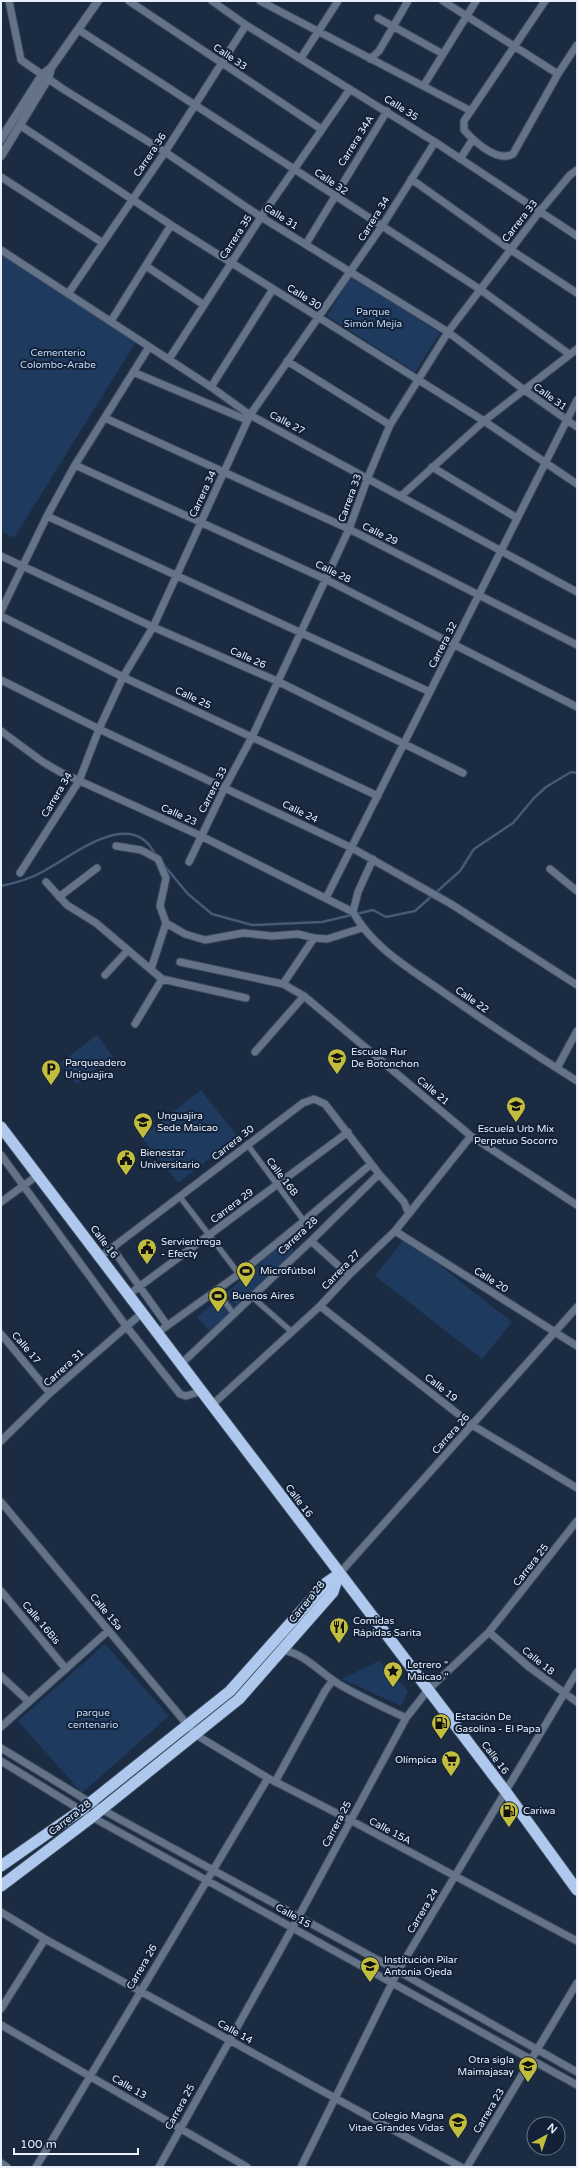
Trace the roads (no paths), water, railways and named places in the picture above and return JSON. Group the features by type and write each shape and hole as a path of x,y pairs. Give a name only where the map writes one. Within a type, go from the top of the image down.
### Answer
{"highway":[{"name":"Calle 16","path":"1,1127 506,1792 577,1890"},
{"name":"Carrera 28","path":"1,1886 92,1817 239,1699 333,1592 339,1574"},
{"name":"Carrera 28","path":"1,1866 91,1803 230,1691 326,1582 339,1574"}],"street":[{"name":"Calle 31","path":"9,1 21,60 45,77 165,152 261,217 352,271 448,332 523,389 577,427"},
{"path":"1,139 98,1"},
{"name":"Calle 33","path":"129,1 221,64 321,129"},
{"name":"Calle 35","path":"212,1 246,25 387,111 577,236"},
{"path":"260,1 370,59 424,85 471,111"},
{"path":"274,8 279,1"},
{"path":"301,58 317,31 338,1"},
{"path":"370,59 379,51 408,1"},
{"path":"443,1 558,74"},
{"path":"424,85 476,1"},
{"path":"545,1 464,121 464,130 473,139 501,156 507,157 513,154 558,74 577,45"},
{"path":"378,18 394,25 444,54"},
{"name":"Carrera 36","path":"68,294 165,152 246,25"},
{"name":"Calle 32","path":"79,30 481,290 569,354"},
{"path":"1,156 21,126 45,77"},
{"name":"Carrera 35","path":"169,359 261,217 350,89"},
{"name":"Carrera 34A","path":"306,244 387,111"},
{"name":"Calle 30","path":"21,126 171,225 484,421 577,484"},
{"path":"460,159 473,139"},
{"name":"Carrera 34","path":"20,873 79,781 99,729 123,677 153,627 249,418 287,361 352,271 435,142"},
{"name":"Carrera 33","path":"189,862 225,787 252,737 349,529 368,477 390,425 448,332 540,211 570,174 577,170"},
{"path":"1,177 103,243"},
{"path":"411,179 511,250 577,293"},
{"path":"111,321 171,225"},
{"name":"Calle 27","path":"1,250 211,387 249,418 368,477 577,592"},
{"path":"146,266 204,304"},
{"path":"211,387 273,289"},
{"path":"1,611 47,516 76,465 149,347"},
{"path":"401,496 484,421 523,389 577,349"},
{"path":"287,361 390,425"},
{"path":"133,372 249,418"},
{"name":"Carrera 32","path":"326,898 406,744 430,692 577,400"},
{"name":"Calle 29","path":"105,418 349,529 480,594 577,645"},
{"name":"Calle 28","path":"76,465 325,578 455,643 577,707"},
{"path":"432,467 517,518"},
{"path":"47,516 430,692"},
{"name":"Calle 26","path":"1,556 153,627 277,681 463,772"},
{"name":"Calle 25","path":"1,616 123,677 378,796"},
{"name":"Calle 24","path":"1,680 99,729 352,848 451,904 577,984"},
{"name":"Calle 23","path":"1,731 43,762 79,781 201,836 353,912"},
{"path":"116,846 141,850 158,859 166,878 160,906 166,923 151,969"},
{"path":"353,912 358,892 372,859"},
{"path":"59,897 97,868"},
{"path":"550,869 577,891"},
{"path":"46,882 67,905 96,923 162,979 246,998"},
{"name":"Calle 22","path":"353,912 362,928 383,950 488,1024 577,1081"},
{"path":"166,923 185,934 205,940 243,934 272,936 298,934 314,938 327,939 362,928"},
{"path":"284,984 314,938"},
{"path":"105,975 128,950"},
{"name":"Calle 21","path":"180,962 284,984 304,996 471,1136 577,1205"},
{"path":"135,1024 162,979"},
{"path":"255,1052 304,996"},
{"path":"557,1068 577,1031"},
{"name":"Carrera 30","path":"100,1257 303,1103 314,1100 325,1104 348,1132"},
{"path":"348,1132 371,1164 404,1202 409,1214"},
{"name":"Carrera 29","path":"128,1295 140,1288 348,1132"},
{"name":"Carrera 27","path":"212,1405 320,1306 349,1275 395,1231 471,1136"},
{"name":"Calle 16B","path":"247,1144 304,1221"},
{"path":"1,1155 126,1326 180,1394 186,1396 202,1392"},
{"name":"Carrera 28","path":"157,1333 239,1274 371,1164"},
{"name":"Carrera 28","path":"181,1364 233,1313 311,1241 379,1174"},
{"path":"1,1202 22,1185 38,1175"},
{"path":"180,1197 239,1274"},
{"name":"Calle 20","path":"395,1231 577,1346"},
{"path":"311,1241 349,1275"},
{"name":"Calle 16","path":"112,1248 167,1325"},
{"path":"216,1290 233,1313"},
{"path":"251,1296 292,1332"},
{"name":"Calle 19","path":"320,1306 472,1425 577,1488"},
{"name":"Carrera 26","path":"339,1574 577,1307"},
{"name":"Carrera 31","path":"4,1439 50,1393 142,1313"},
{"name":"Calle 17","path":"1,1334 50,1393"},
{"path":"1,1430 4,1439"},
{"name":"Calle 15a","path":"1,1502 196,1735"},
{"name":"Carrera 25","path":"159,2167 179,2128 293,1927 406,1718 428,1690 489,1632 577,1521"},
{"name":"Calle 16Bis","path":"1,1590 66,1668"},
{"path":"1,1727 108,1631"},
{"name":"Calle 18","path":"489,1632 564,1695 577,1702"},
{"path":"282,1650 291,1651 302,1657 333,1680 406,1718"},
{"name":"Carrera 24","path":"301,2167 398,1971 577,1672"},
{"path":"1,1676 29,1702"},
{"path":"275,1782 333,1680"},
{"name":"Calle 15A","path":"196,1735 275,1782 350,1820 577,1941"},
{"name":"Calle 15","path":"1,1748 101,1809 398,1971 577,2072"},
{"name":"Calle 15","path":"1,1760 92,1817 577,2085"},
{"name":"Carrera 26","path":"36,2167 206,1879 268,1778"},
{"name":"Calle 14","path":"1,1912 46,1939 461,2167"},
{"path":"1,2009 46,1939"},
{"name":"Carrera 23","path":"467,2167 577,1983"},
{"name":"Calle 13","path":"1,2025 247,2167"},
{"path":"1,2163 7,2167"}],"waterway":[{"path":"163,864 188,894 212,914 252,925 322,922 373,910 386,917 415,911 460,871 474,849 513,823 534,798 546,787 571,772 577,773"},
{"path":"1,886 18,882 33,876 103,838 118,834 133,835 146,841 156,856"}],"place":[{"name":"Escuela Rur De Botonchon","path":"337,1075"},
{"name":"Parqueadero Uniguajira","path":"51,1086"},
{"name":"Escuela Urb Mix Perpetuo Socorro","path":"516,1123"},
{"name":"Unguajira Sede Maicao","path":"143,1139"},
{"name":"Bienestar Universitario","path":"126,1176"},
{"name":"Servientrega - Efecty","path":"147,1265"},
{"name":"Microfútbol","path":"246,1288"},
{"name":"Buenos Aires","path":"218,1313"},
{"name":"Comidas Rápidas Sarita","path":"339,1644"},
{"name":"Letrero \" Maicao \"","path":"393,1688"},
{"name":"Estación De Gasolina - El Papa","path":"441,1740"},
{"name":"Olímpica","path":"451,1777"},
{"name":"Cariwa","path":"509,1828"},
{"name":"Institución Pilar Antonia Ojeda","path":"370,1983"},
{"name":"Otra sigla Maimajasay","path":"528,2083"},
{"name":"Colegio Magna Vitae Grandes Vidas","path":"458,2139"}],"park label":[{"name":"Parque Simón Mejía","path":"373,318"},
{"name":"Cementerio Colombo-Arabe","path":"58,358"},
{"name":"parque centenario","path":"93,1718"}]}
